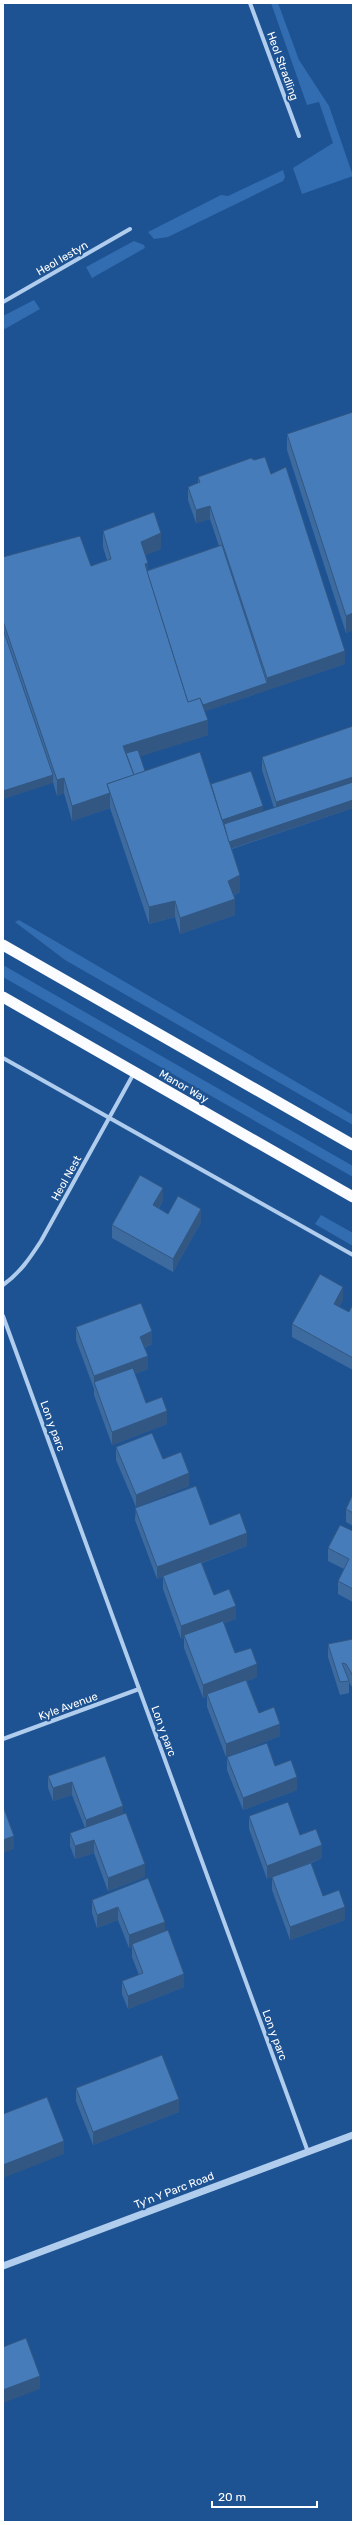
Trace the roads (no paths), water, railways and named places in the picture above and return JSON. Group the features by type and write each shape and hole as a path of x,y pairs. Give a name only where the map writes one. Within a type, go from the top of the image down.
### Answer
{"highway":[{"path":"3,945 353,1145"},
{"name":"Manor Way","path":"3,997 353,1197"}],"street":[{"name":"Heol Stradling","path":"250,3 299,136"},
{"name":"Heol Iestyn","path":"3,302 130,229"},
{"path":"3,1058 353,1255"},
{"name":"Heol Nest","path":"3,1285 14,1277 27,1262 134,1072"},
{"name":"Lon y parc","path":"3,1316 308,2152"},
{"name":"Kyle Avenue","path":"3,1739 139,1689"},
{"name":"Ty'n Y Parc Road","path":"3,2266 353,2135"}]}
